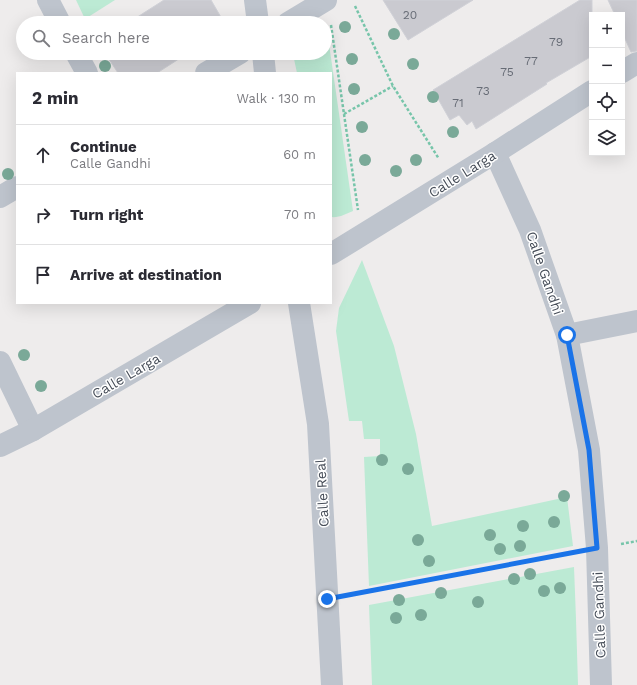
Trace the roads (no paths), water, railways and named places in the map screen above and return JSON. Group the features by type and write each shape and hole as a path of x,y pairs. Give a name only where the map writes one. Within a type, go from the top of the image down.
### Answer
{"street":[{"path":"48,0 56,16"},
{"path":"255,0 257,16"},
{"path":"300,16 326,0"},
{"path":"80,60 86,72"},
{"path":"208,72 228,60"},
{"path":"264,60 265,72"},
{"path":"625,70 637,63"},
{"name":"Calle Larga","path":"332,253 589,93"},
{"name":"Calle Gandhi","path":"495,153 530,230 567,335 589,450 597,548 601,685"},
{"path":"0,197 16,188"},
{"name":"Calle Larga","path":"0,446 33,430 248,304"},
{"name":"Calle Real","path":"299,304 318,424 332,685"},
{"path":"567,335 637,320"},
{"path":"0,362 33,430"}]}
